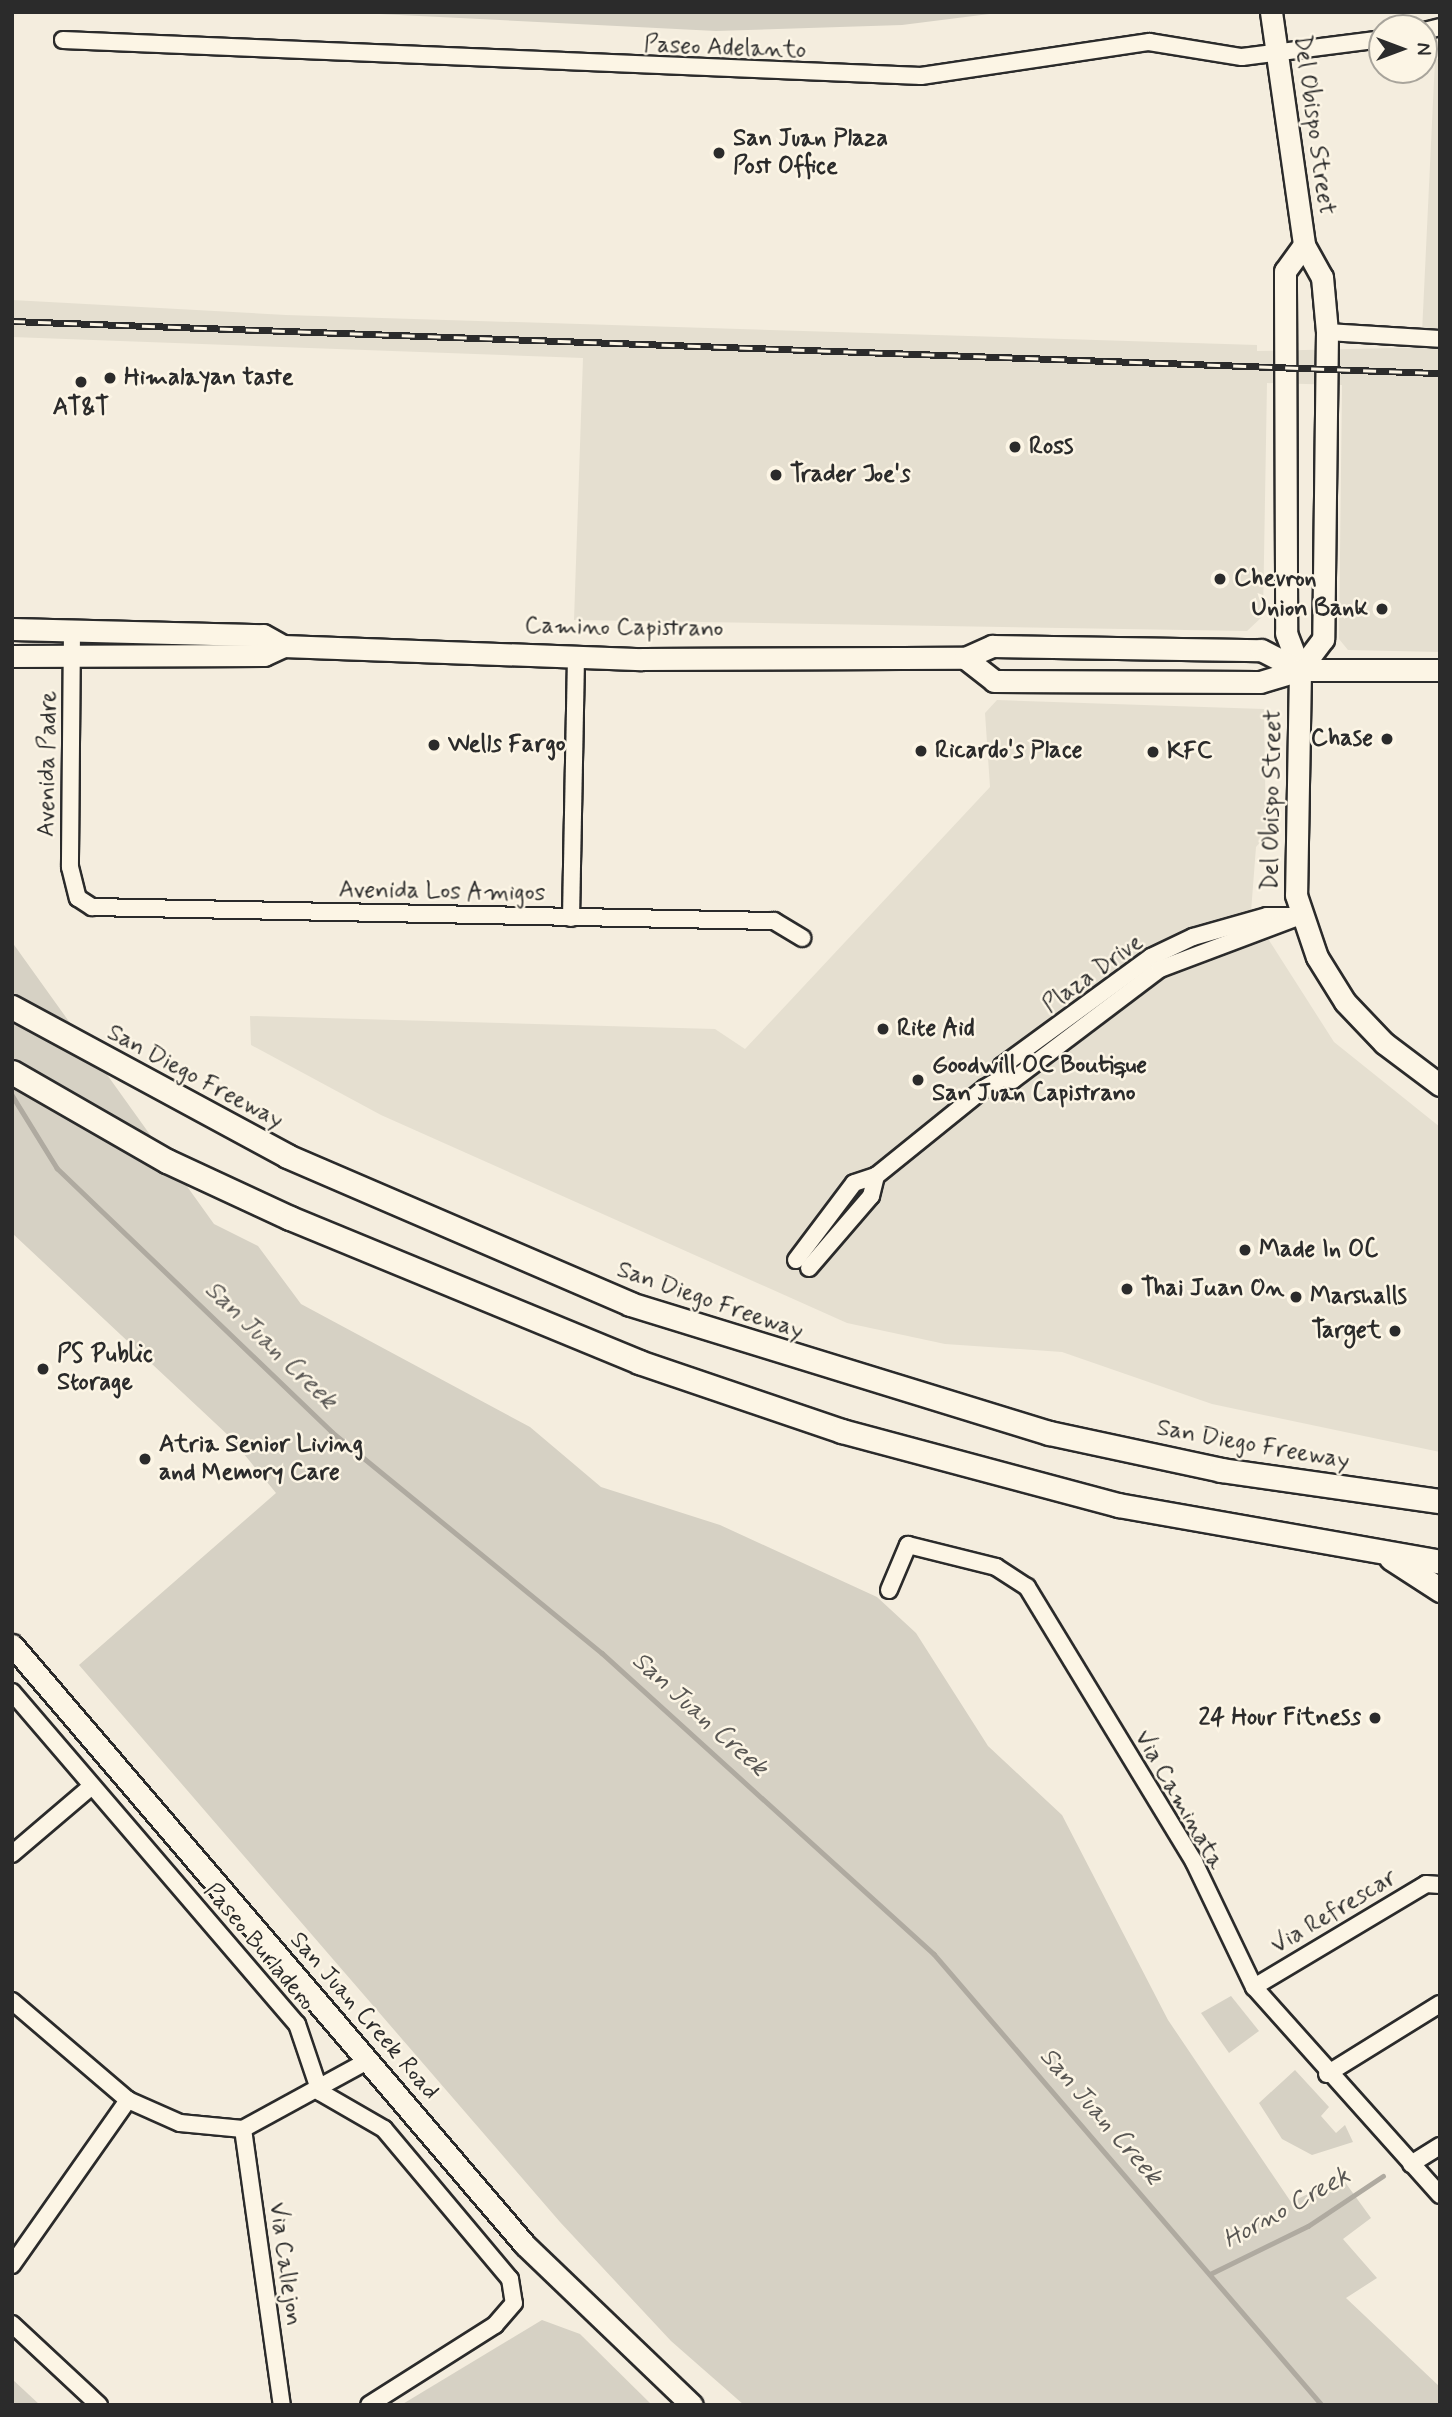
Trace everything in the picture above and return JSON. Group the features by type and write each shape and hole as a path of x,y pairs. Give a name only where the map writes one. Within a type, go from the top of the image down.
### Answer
{"highway":[{"name":"San Diego Freeway","path":"12,1007 156,1088 373,1196 630,1304 757,1348 1049,1433 1221,1470 1440,1502"},
{"path":"12,1072 167,1161 290,1219 639,1362 842,1431 1118,1504 1385,1555 1440,1562"},
{"path":"1385,1555 1440,1590"}],"main road":[{"name":"Del Obispo Street","path":"1271,12 1304,244 1322,277 1327,332 1323,639 1300,670"},
{"name":"Del Obispo Street","path":"1304,244 1285,271 1286,634 1300,670 1295,863 1300,916 1328,978 1358,1018 1440,1085"},
{"name":"Camino Capistrano","path":"12,629 263,635 283,646 576,656 965,658 992,646 1261,650 1300,670"},
{"name":"Camino Capistrano","path":"12,656 264,655 283,646"},
{"name":"Camino Capistrano","path":"965,658 994,681 1260,682 1300,670 1440,670"},
{"name":"San Juan Creek Road","path":"12,1645 525,2245 692,2405"}],"street":[{"name":"Paseo Adelanto","path":"63,40 921,76 1149,42 1242,57 1368,41"},
{"path":"1327,332 1440,339"},
{"name":"Avenida Padre","path":"72,630 70,867 78,898"},
{"path":"571,918 576,656"},
{"name":"Avenida Los Amigos","path":"78,898 92,906 571,918 774,920 802,938"},
{"name":"Plaza Drive","path":"803,1264 871,1196 876,1176 1002,1078 1002,1066 1151,957 1242,923 1300,916"},
{"name":"Via Caminata","path":"888,1590 908,1545 996,1567 1027,1587 1194,1862 1254,1987 1327,2074 1440,2196"},
{"name":"Paseo Burladero","path":"12,1692 297,2024 320,2092"},
{"path":"12,1854 92,1786"},
{"name":"Via Refrescar","path":"1254,1987 1426,1884 1440,1885"},
{"path":"12,2001 128,2100 180,2123 243,2129 320,2092 368,2061"},
{"path":"1327,2074 1440,2004"},
{"path":"320,2092 370,2116 499,2261 514,2303 495,2326 369,2405"},
{"path":"12,2265 128,2100"},
{"name":"Via Callejon","path":"243,2129 282,2405"},
{"path":"1411,2164 1440,2146"},
{"path":"12,2324 99,2405"}],"shaded area":[{"path":"339,12 1005,12 902,25 716,31"},
{"path":"1440,58 1440,333 1422,333 1434,84 1438,84"},
{"path":"12,300 286,315 1257,345 1257,351 1440,347 1440,652 1348,650 1339,639 1342,385 1267,383 1263,616 1247,631 574,620 583,358 12,337"},
{"path":"997,700 1264,709 1266,835 1256,847 1251,912 1334,1042 1440,1127 1440,1452 1212,1404 1062,1352 945,1344 847,1323 381,1115 251,1045 250,1016 715,1029 745,1049 990,787 985,713"},
{"path":"12,942 214,1224 258,1246 301,1304 530,1427 601,1487 720,1525 877,1597 916,1633 988,1746 1062,1815 1168,2020 1291,2202 1342,2178 1371,2218 1343,2239 1377,2278 1346,2298 1440,2387 1440,2405 744,2405 671,2341 560,2222 79,1665 276,1493 230,1437 12,1233"},
{"path":"1231,1996 1259,2031 1229,2053 1201,2013"},
{"path":"1295,2070 1329,2107 1321,2116 1336,2133 1345,2125 1353,2142 1312,2155 1282,2139 1259,2103"},
{"path":"542,2320 580,2334 652,2405 401,2405"},
{"path":"12,2379 40,2405 12,2405"}],"waterway":[{"name":"San Juan Creek","path":"12,1095 57,1168 332,1432 602,1653 934,1954 1322,2405"},
{"name":"Horno Creek","path":"1210,2274 1308,2226 1383,2176"}],"railway":[{"path":"12,321 1440,373"}],"place":[{"name":"San Juan Plaza Post Office","path":"719,153"},
{"name":"Himalayan taste","path":"110,378"},
{"name":"AT&T","path":"81,382"},
{"name":"Ross","path":"1015,447"},
{"name":"Trader Joe's","path":"776,475"},
{"name":"Chevron","path":"1220,579"},
{"name":"Union Bank","path":"1382,609"},
{"name":"Chase","path":"1387,739"},
{"name":"Wells Fargo","path":"434,745"},
{"name":"Ricardo's Place","path":"921,751"},
{"name":"KFC","path":"1153,752"},
{"name":"Rite Aid","path":"883,1029"},
{"name":"Goodwill OC Boutique San Juan Capistrano","path":"918,1080"},
{"name":"Made In OC","path":"1245,1250"},
{"name":"Thai Juan On","path":"1127,1289"},
{"name":"Marshalls","path":"1296,1297"},
{"name":"Target","path":"1395,1331"},
{"name":"PS Public Storage","path":"43,1369"},
{"name":"Atria Senior Living and Memory Care","path":"145,1459"},
{"name":"24 Hour Fitness","path":"1375,1718"}]}
